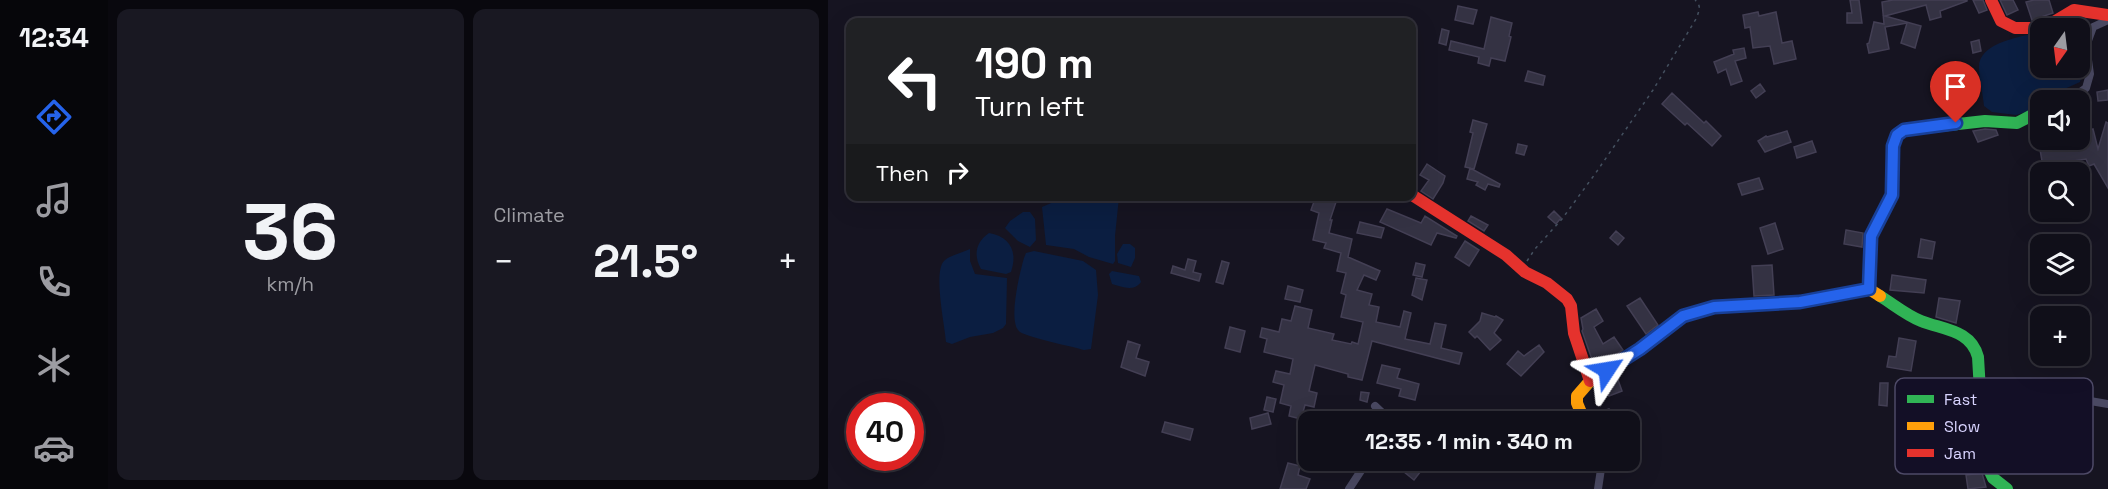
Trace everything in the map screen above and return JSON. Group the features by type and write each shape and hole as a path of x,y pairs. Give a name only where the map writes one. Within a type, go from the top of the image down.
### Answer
{"street":[{"path":"1991,0 2001,21 2015,28 2034,28 2054,22 2074,10 2108,15"},
{"path":"2083,90 2090,74 2086,46 2093,27 2108,20"},
{"path":"1869,289 1871,236 1892,195 1893,146 1897,135 1904,130 1956,123 1986,121 2017,123 2030,116"},
{"path":"1416,198 1506,255 1522,269 1548,283 1567,298 1571,306 1574,333 1590,381"},
{"path":"1580,411 1577,396 1590,381 1640,349 1683,316 1714,307 1800,302 1869,289 1919,320 1959,333 1975,345 1979,378"},
{"path":"2093,401 2108,404"},
{"path":"1375,406 1380,411"},
{"path":"1349,489 1361,471"},
{"path":"1598,489 1601,471"},
{"path":"1991,474 2007,489"}],"path":[{"path":"1522,269 1535,249 1562,219 1595,174 1653,90 1696,19 1700,9 1695,0"}],"water":[{"path":"2030,34 2030,78 2081,78 2080,82 2062,90 2030,90 2030,109 2026,112 2016,115 1992,112 1984,106 1979,68 1981,59 1985,52 2012,39"},
{"path":"1056,201 1119,201 1113,264 1089,257 1074,249 1046,245 1042,207"},
{"path":"1023,212 1030,212 1035,219 1036,240 1030,247 1018,241 1005,228 1010,221"},
{"path":"989,233 1002,238 1013,251 1011,272 1006,274 981,269 977,259 977,249 981,240"},
{"path":"1123,244 1130,244 1135,248 1135,258 1131,267 1118,263 1117,254"},
{"path":"970,249 970,261 975,274 1007,278 1006,324 993,333 970,337 952,344 946,342 940,287 941,267 947,259"},
{"path":"1034,251 1083,261 1096,270 1098,295 1091,349 1084,350 1032,337 1020,332 1016,327 1014,308 1020,274 1026,253"},
{"path":"1112,271 1139,276 1141,282 1131,288 1112,284 1109,274"}],"building":[{"path":"1850,0 1859,0 1862,23 1847,23 1847,13 1852,13"},
{"path":"1893,0 1967,1 1940,11 1941,17 1930,20 1926,5 1885,16 1921,26 1915,48 1901,43 1907,23 1885,27 1889,49 1869,53 1867,44 1874,22 1884,24 1882,2"},
{"path":"1973,0 1983,0 1987,10 1979,13"},
{"path":"2000,0 2013,0 2018,10 2007,15"},
{"path":"2049,0 2053,13 2031,18 2026,2"},
{"path":"1458,6 1477,10 1473,24 1455,20"},
{"path":"1758,12 1759,16 1776,12 1782,43 1792,41 1796,59 1774,64 1770,46 1753,48 1750,27 1745,28 1743,15"},
{"path":"1491,17 1512,23 1505,61 1491,58 1489,66 1478,63 1479,57 1449,50 1451,41 1484,49"},
{"path":"1442,29 1449,31 1446,45 1439,43"},
{"path":"1979,40 1981,51 1973,53 1971,42"},
{"path":"1744,48 1746,58 1735,61 1742,81 1731,85 1726,69 1718,73 1714,62 1734,54 1733,50"},
{"path":"1528,71 1545,76 1543,85 1525,81"},
{"path":"1760,84 1765,91 1756,98 1751,91"},
{"path":"2108,90 2108,100 2098,101 2097,92"},
{"path":"1672,93 1721,136 1712,146 1662,104"},
{"path":"1473,120 1487,124 1474,169 1465,167 1473,133 1470,132"},
{"path":"2106,122 2108,123 2108,188 2094,164 2090,166 2090,162 2086,159 2042,162 2040,150 2090,150 2090,130 2093,129 2098,149"},
{"path":"1996,130 1998,135 1978,142 1973,131"},
{"path":"1787,131 1791,142 1765,152 1758,141 1766,136"},
{"path":"1812,141 1816,152 1797,158 1794,147"},
{"path":"1518,144 1527,146 1524,155 1516,153"},
{"path":"1427,164 1445,176 1433,199 1421,191 1429,180 1420,175"},
{"path":"1470,168 1500,184 1499,187 1488,184 1485,190 1476,185 1478,182 1467,179"},
{"path":"1759,178 1763,189 1742,195 1738,184"},
{"path":"1314,201 1336,201 1330,220 1332,220 1329,233 1352,239 1348,257 1380,271 1376,280 1364,275 1357,290 1372,294 1369,305 1379,307 1376,322 1400,327 1404,311 1411,313 1405,339 1430,344 1435,323 1446,325 1441,348 1462,353 1459,364 1372,341 1362,380 1315,365 1309,391 1317,393 1314,407 1305,405 1303,411 1298,411 1298,418 1289,416 1291,406 1280,403 1284,385 1273,382 1276,371 1290,374 1293,359 1264,352 1267,339 1260,337 1262,328 1279,332 1282,319 1291,321 1295,306 1312,310 1308,328 1334,334 1332,340 1358,344 1363,322 1341,317 1346,295 1341,293 1346,273 1337,271 1341,253 1324,248 1326,243 1313,240 1319,213 1311,210"},
{"path":"1387,209 1421,223 1425,216 1457,236 1456,238 1437,233 1431,245 1380,222"},
{"path":"1554,211 1561,218 1556,224 1548,217"},
{"path":"1471,216 1488,225 1484,231 1468,221"},
{"path":"1360,222 1384,228 1381,238 1357,233"},
{"path":"1775,223 1783,249 1768,254 1760,228"},
{"path":"1846,230 1863,233 1862,247 1844,244"},
{"path":"1616,231 1624,238 1618,245 1610,238"},
{"path":"1921,239 1935,242 1932,259 1918,257"},
{"path":"1465,241 1479,250 1469,266 1455,257"},
{"path":"1188,259 1196,261 1193,272 1201,274 1199,281 1171,273 1173,266 1185,270"},
{"path":"1222,261 1229,263 1223,284 1216,282"},
{"path":"1416,263 1425,265 1422,277 1413,275"},
{"path":"1772,265 1774,295 1754,296 1752,266"},
{"path":"1892,275 1926,280 1924,293 1890,290"},
{"path":"1416,278 1427,280 1422,300 1412,295"},
{"path":"1288,286 1303,290 1300,302 1285,299"},
{"path":"1640,298 1658,325 1646,334 1627,306"},
{"path":"1939,298 1960,301 1956,323 1936,317"},
{"path":"1596,309 1603,321 1594,327 1603,344 1614,337 1623,350 1595,368 1582,331 1581,318"},
{"path":"1482,313 1503,320 1494,333 1501,340 1490,350 1477,336 1475,338 1469,332 1480,321"},
{"path":"1230,327 1245,331 1240,352 1225,348"},
{"path":"1899,338 1916,341 1911,371 1887,367 1889,356 1896,357"},
{"path":"1128,341 1140,345 1136,358 1149,362 1145,376 1121,367"},
{"path":"1539,345 1544,352 1521,376 1507,364 1518,351 1524,356"},
{"path":"1382,365 1400,369 1397,378 1419,384 1415,400 1399,396 1401,389 1377,383"},
{"path":"1616,374 1622,391 1609,396 1604,382"},
{"path":"1880,383 1888,383 1887,406 1879,405"},
{"path":"1361,392 1369,393 1367,402 1360,400"},
{"path":"1267,397 1276,399 1273,412 1264,410"},
{"path":"1268,413 1271,424 1252,429 1250,418"},
{"path":"1165,422 1193,429 1190,440 1162,432"},
{"path":"1288,463 1298,466 1298,475 1310,479 1306,489 1280,489"},
{"path":"1403,471 1421,471 1414,480"},
{"path":"1982,474 1986,487 1968,489 1966,475"}],"traffic: fast":[{"path":"1869,289 1871,236 1891,196 1893,146 1897,135 1904,130 1985,121 2017,123 2030,116"},
{"path":"1880,296 1915,319 1963,336 1969,341 1978,357 1979,378"},
{"path":"1991,474 2007,489"}],"traffic: slow":[{"path":"1580,411 1577,396 1590,381 1640,349 1683,316 1714,307 1800,302 1869,289 1880,296"}],"traffic: jam":[{"path":"1991,0 2001,21 2015,28 2034,28 2054,22 2074,10 2108,15"},
{"path":"1416,198 1506,255 1525,272 1547,283 1567,299 1571,306 1574,333 1590,381"}],"route":[{"path":"1607,370 1640,349 1683,316 1714,307 1800,302 1869,289 1871,236 1892,195 1893,146 1897,135 1904,130 1956,123"}]}
